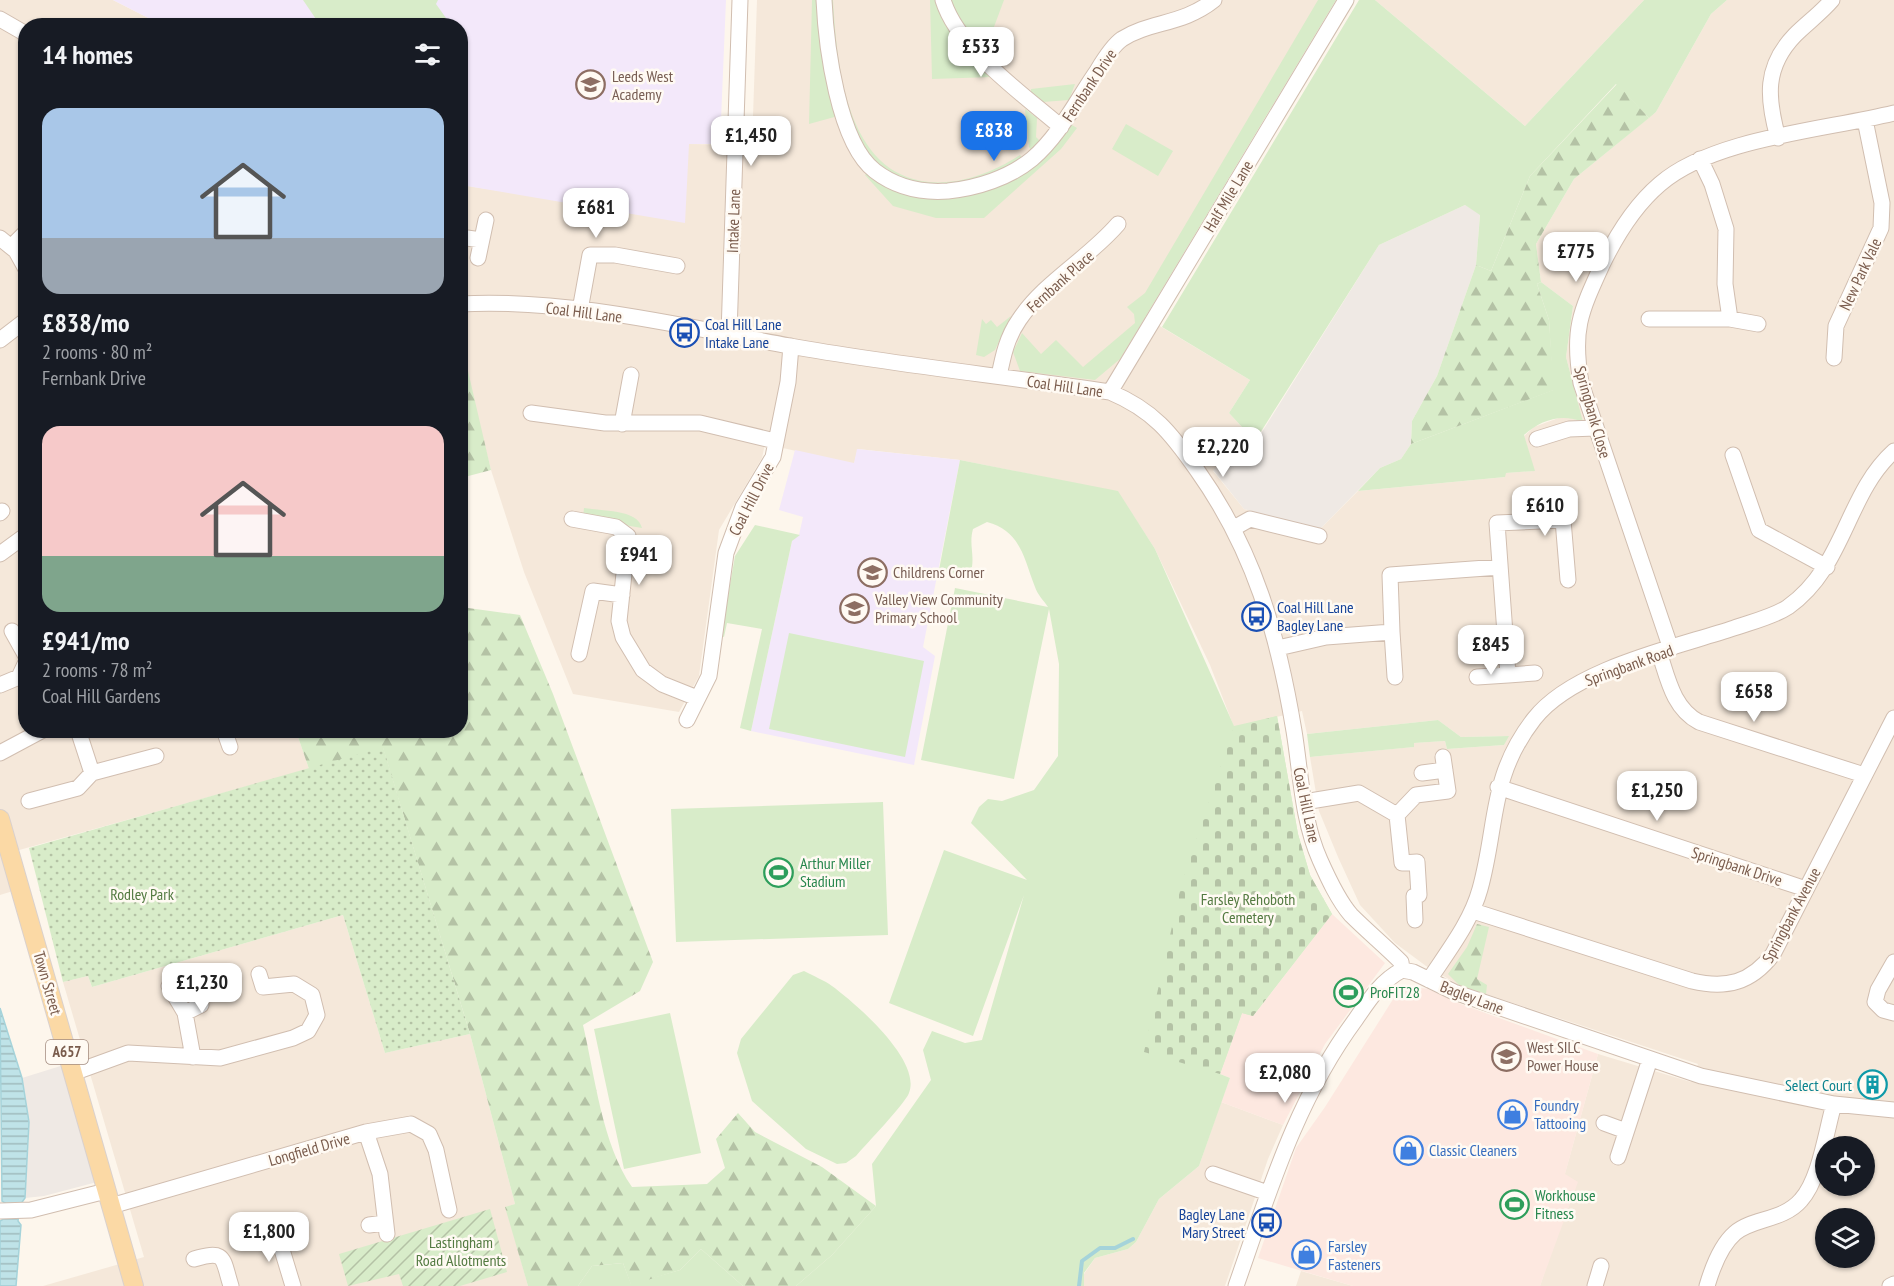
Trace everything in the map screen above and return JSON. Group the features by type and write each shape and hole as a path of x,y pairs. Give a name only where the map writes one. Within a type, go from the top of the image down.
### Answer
{"main road":[{"name":"Town Street","path":"0,823 134,1286"}],"street":[{"name":"Intake Lane","path":"729,334 740,0"},
{"name":"Fernbank Drive","path":"824,0 831,66 841,107 858,150 874,170 902,187 932,192 970,189 1000,178 1032,159 1061,127 1106,57 1121,40 1200,11 1214,0"},
{"path":"943,0 957,30 1000,74 1061,127"},
{"name":"Half Mile Lane","path":"1110,392 1346,0"},
{"path":"1778,138 1770,107 1772,71 1795,35 1832,0"},
{"path":"0,19 18,29"},
{"name":"Springbank Close","path":"1864,775 1699,722 1687,716 1675,698 1665,651 1595,428 1577,362 1576,338 1579,318 1616,235 1659,184 1700,159 1732,147 1894,112"},
{"name":"New Park Vale","path":"1834,358 1836,326 1881,228 1882,203 1865,120"},
{"path":"1700,159 1712,184 1726,229 1725,284 1730,319"},
{"path":"478,258 486,220"},
{"name":"Fernbank Place","path":"999,376 1005,349 1019,319 1053,283 1101,245 1118,224"},
{"path":"468,238 481,240"},
{"path":"6,242 18,258"},
{"path":"580,310 590,255 615,255 677,266"},
{"name":"Coal Hill Lane","path":"468,303 486,302 580,310 791,346 1110,392 1138,404 1161,423 1220,502 1243,545 1278,648 1304,802 1318,857 1350,914 1401,962 1402,970"},
{"path":"1649,319 1730,319 1758,324"},
{"path":"0,340 18,326"},
{"name":"Coal Hill Drive","path":"687,720 709,676 726,553 743,507 773,457 788,382 791,346"},
{"path":"622,424 631,375"},
{"path":"531,413 622,424 700,423 775,441"},
{"path":"1537,439 1569,429 1595,428"},
{"name":"Springbank Road","path":"1430,980 1473,911 1485,866 1498,788 1517,741 1536,716 1558,695 1607,670 1787,608 1820,579 1872,476 1894,451"},
{"path":"1733,454 1759,530 1827,567"},
{"path":"572,519 616,527 628,536 619,621 623,637 643,670 662,684 698,698"},
{"path":"1234,528 1250,519 1319,536"},
{"path":"1508,675 1497,523 1563,520 1568,580"},
{"path":"0,554 18,542"},
{"path":"1395,677 1390,574 1500,567"},
{"path":"579,654 593,591 622,595"},
{"path":"12,631 18,642"},
{"path":"1278,648 1326,637 1392,632"},
{"path":"1476,677 1535,673"},
{"path":"0,685 18,677"},
{"name":"Springbank Avenue","path":"1473,911 1713,986 1737,983 1762,968 1773,954 1894,718"},
{"path":"0,753 27,738"},
{"path":"81,738 92,773"},
{"path":"227,738 230,747"},
{"path":"29,801 78,788 92,773 156,756"},
{"path":"1415,920 1414,896 1419,895 1417,862 1402,863 1397,815 1416,795 1448,791 1444,764 1422,773"},
{"name":"Springbank Drive","path":"1498,788 1806,889"},
{"path":"1304,802 1359,793 1397,815"},
{"path":"1894,962 1878,990 1875,1002 1883,1010 1894,1013"},
{"path":"1236,1286 1291,1131 1321,1071 1377,989 1402,970"},
{"name":"Bagley Lane","path":"1402,970 1454,992 1650,1059 1734,1084 1834,1104 1894,1110"},
{"path":"73,1073 128,1053 220,1058 293,1038 308,1031 317,1016 312,995 294,984 263,987 259,974"},
{"path":"170,986 185,1013 193,1057"},
{"path":"185,1013 201,1005"},
{"path":"1618,1157 1650,1059"},
{"path":"1707,1286 1721,1252 1736,1232 1784,1214 1801,1201 1813,1181 1834,1104"},
{"path":"1604,1123 1626,1131"},
{"name":"Longfield Drive","path":"2,1211 31,1210 109,1199 366,1132 411,1124 429,1134 435,1150 443,1202"},
{"path":"366,1132 380,1174 386,1229 369,1225"},
{"path":"1213,1174 1269,1193"},
{"path":"276,1230 293,1286"},
{"path":"194,1259 214,1253 218,1255 223,1259 231,1286"},
{"path":"1595,1286 1601,1266"},
{"path":"1890,1286 1894,1284"}],"shaded area":[{"path":"0,0 113,0 148,18 18,18 18,738 298,738 309,769 5,854 13,891 0,895"},
{"name":"Leeds West Academy","path":"113,0 726,0 720,144 689,144 685,223 468,186 468,18 148,18"},
{"path":"757,0 1323,0 1143,316 1250,380 1229,413 1255,441 1242,465 1213,471 1244,509 1319,530 1358,491 1505,477 1505,473 1534,471 1524,436 1534,427 1564,416 1582,421 1566,357 1573,306 1541,282 1536,244 1574,179 1656,112 1711,14 1727,0 1894,0 1894,1286 1540,1286 1549,1259 1564,1177 1598,1054 1691,1082 1698,1064 1459,985 1426,966 1395,943 1360,905 1338,857 1319,811 1310,757 1413,747 1413,743 1445,741 1447,749 1504,745 1508,736 1461,737 1438,720 1307,734 1302,711 1234,727 1210,665 1155,549 1118,492 960,460 858,449 854,464 765,444 762,458 719,530 699,676 679,712 573,694 524,572 491,470 468,380 468,186 567,201 689,144 752,145"},
{"path":"1375,0 1644,0 1525,126"},
{"path":"1465,205 1480,214 1476,265 1437,376 1412,421 1411,444 1401,459 1380,468 1319,530 1244,509 1213,470 1230,459 1242,464 1379,245"},
{"name":"Valley View Community Primary School","path":"857,449 960,460 923,647 935,656 914,765 751,731 792,541 799,535 803,517 779,510 795,450 854,463"},
{"path":"1332,914 1385,963 1325,1044 1283,1125 1221,1102 1230,1078 1220,1074 1242,1013 1254,1015"},
{"path":"343,915 385,1053 470,1034 515,1204 506,1207 528,1286 43,1286 144,1257 63,982 88,976 92,987"},
{"path":"1402,985 1428,989 1458,1003 1598,1054 1565,1174 1578,1182 1540,1286 1353,1286 1258,1258 1296,1148 1325,1107"},
{"path":"67,1064 97,1182 44,1196 25,1198 29,1137 22,1078"},
{"path":"1221,1102 1283,1125 1268,1159 1225,1286 1084,1286 1084,1274 1095,1258 1128,1249 1136,1242 1159,1199 1199,1166"},
{"path":"1301,1271 1353,1286 1296,1286"}],"green space":[{"path":"303,0 438,0 436,4 446,18 315,18"},
{"path":"812,0 818,0 838,116 809,124"},
{"path":"828,0 833,0 838,55 851,113 863,138 880,159 901,175 929,182 941,182 977,176 1020,155 1022,158 983,177 941,184 908,180 883,167 864,147 851,121 836,60"},
{"path":"930,0 936,0 952,32 992,77 932,79"},
{"path":"949,0 1004,0 985,51 960,21"},
{"path":"1318,0 1336,0 1120,359 1095,380 1020,371 1013,352 1022,333 1041,354 1056,340 1083,367 1135,323 1134,314 1127,307 1145,293"},
{"path":"1359,0 1375,0 1525,126 1644,0 1727,0 1711,14 1656,112 1649,118 1616,84 1530,176 1491,271 1476,265 1480,215 1465,205 1379,245 1255,441 1229,413 1250,380 1162,327"},
{"path":"1075,84 1069,100 1043,102 1031,92 1031,89"},
{"path":"1617,84 1649,118 1574,179 1536,244 1541,282 1537,284 1549,320 1554,390 1411,444 1412,421 1437,376 1476,265 1491,271 1530,176"},
{"path":"1025,109 1037,118 1036,137 1041,142 1032,151 1029,147"},
{"path":"1126,124 1173,151 1158,176 1112,149"},
{"path":"1072,125 1077,128 1061,149 984,218 936,218 893,206 865,175 867,173 877,182 895,191 931,198 1042,159"},
{"path":"1541,282 1573,306 1566,357 1583,422 1567,418 1552,419 1537,425 1524,435 1535,471 1506,473 1505,477 1358,491 1380,468 1401,459 1411,444 1553,390 1549,320 1537,284"},
{"path":"1011,316 995,350 984,357 976,355 982,319 986,324 991,320 997,327"},
{"path":"468,371 491,470 468,476"},
{"path":"960,460 1118,491 1155,549 1234,726 1277,716 1298,834 1310,875 1332,914 1253,1016 1242,1013 1220,1074 1230,1078 1199,1166 1159,1199 1136,1242 1128,1249 1095,1258 1084,1273 1084,1286 796,1286 832,1255 876,1206 872,1164 931,1080 923,1050 932,1031 965,1043 982,1040 1024,895 973,1036 889,1003 944,850 1027,880 971,823 979,807 988,799 1002,801 1034,790 1058,756 1059,664 1049,609 1014,779 921,760 955,588 1048,607 1036,590 1020,547 1007,532 987,522 973,529 972,567 959,575 939,570"},
{"path":"584,508 626,514 634,517 642,528 583,518"},
{"path":"755,525 800,535 792,541 751,731 740,728 762,629 727,623 724,637 721,636 735,556"},
{"path":"468,608 520,615 553,694 653,962 640,991 583,1025 606,1130 613,1151 632,1187 707,1184 725,1168 716,1139 738,1113 755,1132 822,1167 876,1206 832,1255 796,1286 743,1286 701,1249 680,1270 631,1285 623,1263 592,1266 578,1286 528,1286 505,1207 515,1204 470,1034 383,748 309,769 298,738 468,738"},
{"path":"789,633 924,661 905,757 769,729"},
{"name":"Farsley Rehoboth Cemetery","path":"1277,716 1298,834 1310,875 1332,914 1253,1016 1242,1013 1220,1074 1144,1052 1181,886 1234,727"},
{"path":"1438,720 1461,737 1509,736 1504,745 1447,749 1445,741 1414,743 1414,747 1310,757 1307,734"},
{"name":"Rodley Park","path":"383,747 470,1034 385,1053 343,915 92,987 88,976 63,982 29,848"},
{"name":"Arthur Miller Stadium","path":"883,802 888,935 676,942 671,809"},
{"path":"1477,924 1489,927 1477,979 1487,985 1486,994 1459,985 1448,974 1467,947"},
{"path":"804,971 832,986 870,1019 896,1049 906,1065 910,1080 909,1093 900,1106 856,1156 846,1163 837,1164 806,1149 752,1101 737,1053 741,1039 793,975"},
{"path":"670,1013 701,1153 624,1169 594,1029"},
{"name":"Lastingham Road Allotments","path":"490,1209 507,1272 460,1286 403,1286 399,1274 348,1286 339,1254"},
{"path":"701,1249 743,1286 578,1286 592,1266 623,1263 631,1284 680,1270"}],"water":[{"path":"0,1008 22,1078 29,1122 25,1198 20,1205 18,1221 21,1225 16,1286 0,1286 0,1221 7,1217 8,1205 2,1201"}],"waterway":[{"path":"1079,1286 1082,1261 1100,1248 1115,1248 1133,1239"}],"place":[{"name":"Leeds West Academy","path":"591,85"},
{"name":"Coal Hill Lane Intake Lane","path":"684,333"},
{"name":"Childrens Corner","path":"872,572"},
{"name":"Valley View Community Primary School","path":"854,608"},
{"name":"Coal Hill Lane Bagley Lane","path":"1256,616"},
{"name":"Arthur Miller Stadium","path":"779,872"},
{"name":"ProFIT28","path":"1349,992"},
{"name":"West SILC Power House","path":"1506,1056"},
{"name":"Select Court","path":"1873,1085"},
{"name":"Foundry Tattooing","path":"1513,1114"},
{"name":"Classic Cleaners","path":"1408,1150"},
{"name":"Workhouse Fitness","path":"1514,1204"},
{"name":"Bagley Lane Mary Street","path":"1266,1223"},
{"name":"Farsley Fasteners","path":"1307,1255"}]}
